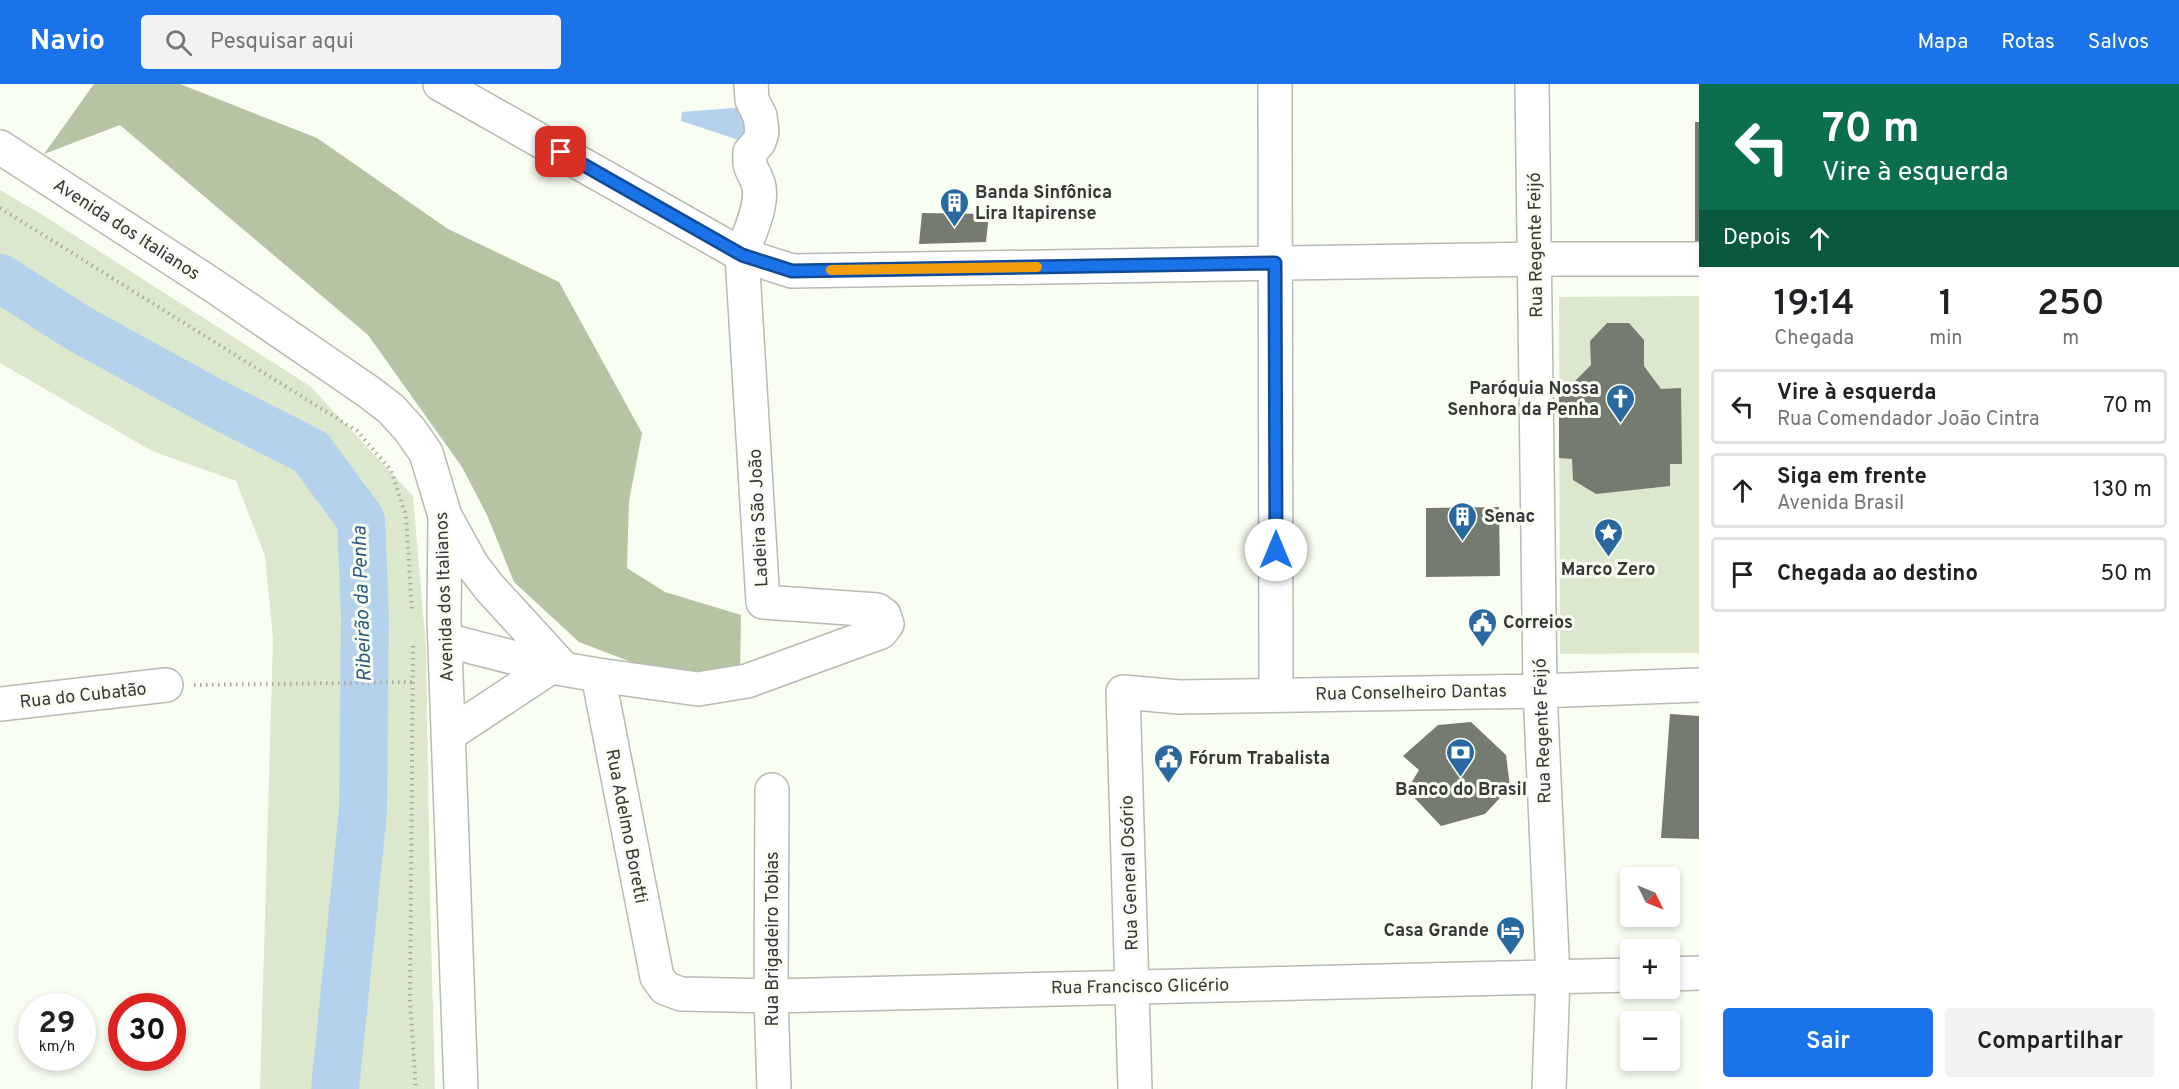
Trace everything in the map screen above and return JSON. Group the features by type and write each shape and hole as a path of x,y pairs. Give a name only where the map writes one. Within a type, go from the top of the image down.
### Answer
{"street":[{"path":"440,84 742,255 792,271 1536,259 1699,259"},
{"name":"Ladeira São João","path":"445,640 598,675 698,689 747,681 881,632 887,624 884,615 877,610 763,602 742,255 758,208 758,183 749,165 750,152 759,142 762,132 760,116 752,100 751,84"},
{"path":"1275,84 1276,694"},
{"name":"Rua Regente Feijó","path":"1532,84 1540,691 1552,978 1549,1089"},
{"name":"Avenida dos Italianos","path":"0,147 214,286 369,392 391,409 426,453 445,516 446,682 461,1089"},
{"path":"445,516 472,565 557,667 448,735"},
{"name":"Rua Adelmo Boretti","path":"598,675 657,976"},
{"name":"Rua do Cubatão","path":"0,704 166,685"},
{"name":"Rua Conselheiro Dantas","path":"1123,692 1179,697 1540,691 1699,685"},
{"name":"Rua General Osório","path":"1123,692 1135,1089"},
{"name":"Rua Brigadeiro Tobias","path":"772,790 771,996 774,1089"},
{"path":"1680,974 1699,973"},
{"name":"Rua Francisco Glicério","path":"657,976 665,988 681,994 771,996 1620,975"}],"path":[{"path":"0,208 357,431 391,470 406,516 412,617"},
{"path":"413,640 410,1001 416,1089"},
{"path":"166,685 446,682"}],"green space":[{"path":"94,84 180,84 317,138 448,229 559,282 642,433 629,501 627,568 665,592 741,615 740,676 710,685 647,668 579,642 514,582 487,515 462,467 368,335 120,125 44,154"},
{"path":"0,190 310,386 413,496 426,647 435,1089 260,1089 273,639 265,556 236,481 152,451 0,363"},
{"path":"1699,296 1699,653 1560,654 1559,297"}],"water":[{"path":"746,107 745,142 681,121 682,112"}],"building":[{"path":"1695,122 1699,122 1699,246 1695,247"},
{"name":"Banda Sinfônica Lira Itapirense","path":"922,213 989,214 986,242 919,244"},
{"name":"Paróquia Nossa Senhora da Penha","path":"1607,323 1629,323 1644,340 1644,366 1661,389 1681,388 1682,464 1670,464 1670,486 1596,494 1573,480 1572,459 1559,458 1559,390 1566,390 1591,365 1590,341"},
{"name":"Senac","path":"1499,507 1500,576 1426,577 1426,508"},
{"path":"1670,714 1699,716 1699,839 1661,838"},
{"name":"Banco do Brasil","path":"1471,722 1506,755 1510,787 1485,814 1441,826 1407,790 1419,770 1403,756 1438,725"}],"waterway":[{"name":"Ribeirão da Penha","path":"0,278 78,328 209,400 311,452 361,520 365,617 363,811 335,1089"}],"slow traffic":[{"path":"831,270 1037,267"}],"place":[{"name":"Banda Sinfônica Lira Itapirense","path":"954,228"},
{"name":"Paróquia Nossa Senhora da Penha","path":"1620,424"},
{"name":"Senac","path":"1463,542"},
{"name":"Marco Zero","path":"1608,558"},
{"name":"Correios","path":"1482,648"},
{"name":"Banco do Brasil","path":"1461,778"},
{"name":"Fórum Trabalista","path":"1168,784"},
{"name":"Casa Grande","path":"1510,956"}],"route":[{"path":"561,152 742,255 792,271 1275,263 1276,550"}]}
